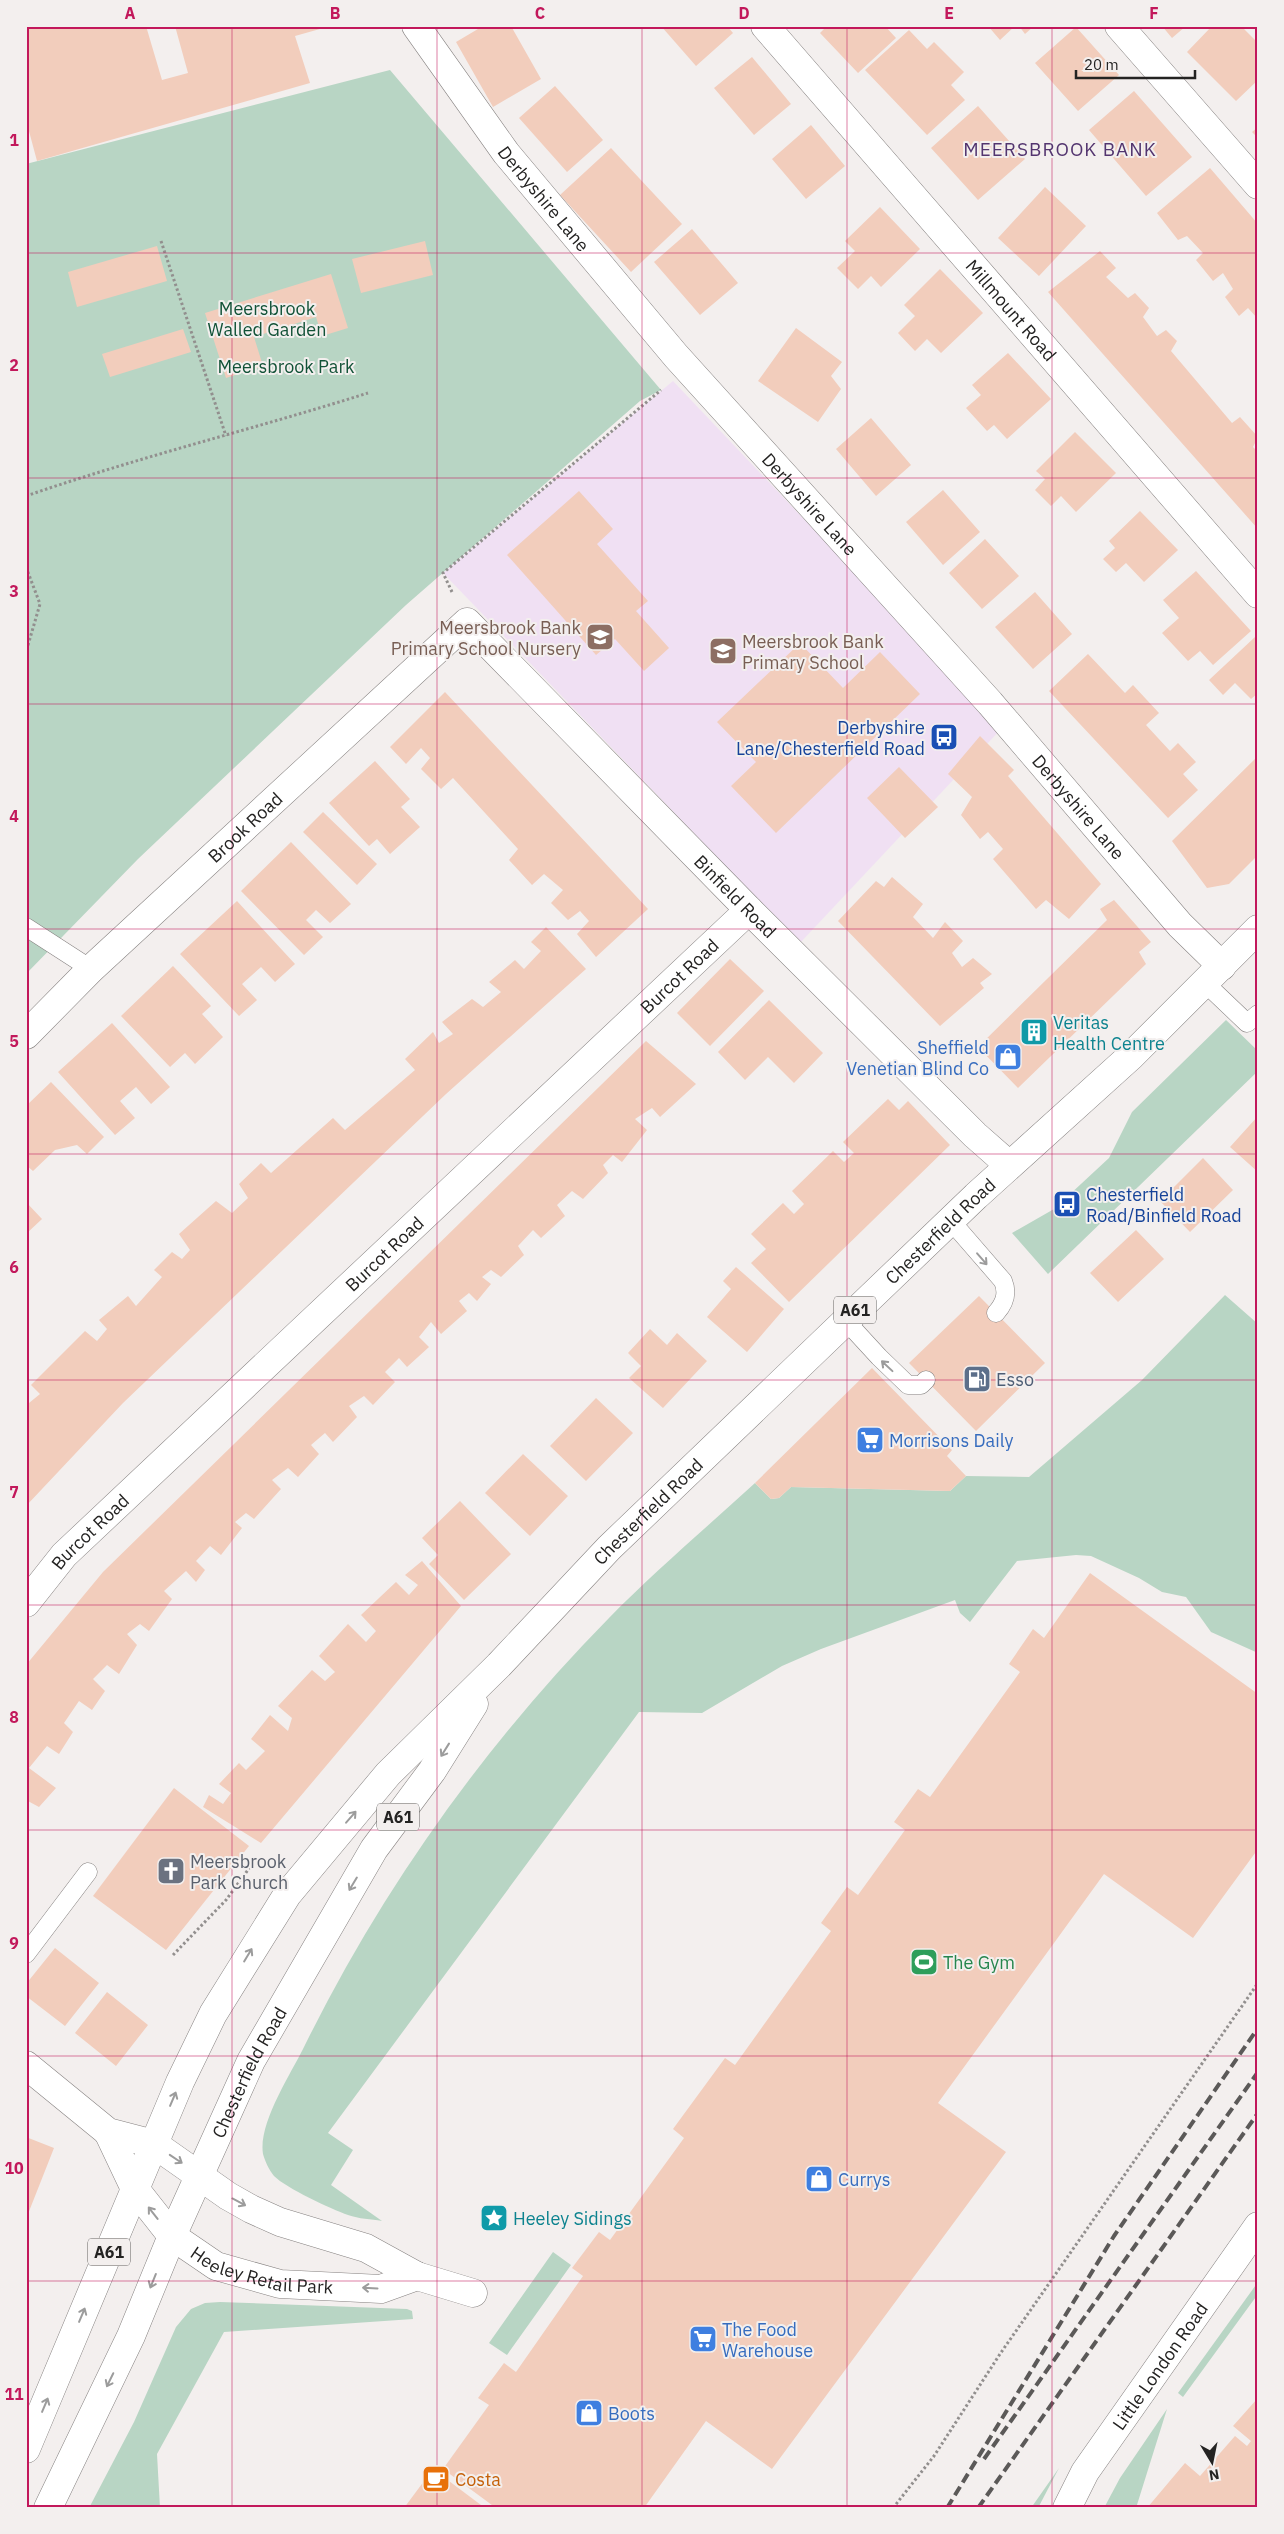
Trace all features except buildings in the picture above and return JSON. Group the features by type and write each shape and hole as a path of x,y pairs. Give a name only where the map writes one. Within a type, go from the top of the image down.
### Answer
{"main road":[{"name":"Derbyshire Lane","path":"416,26 506,153 742,430 990,703 1180,925 1213,974"},
{"name":"Millmount Road","path":"765,26 1258,594"},
{"path":"1119,26 1258,185"},
{"name":"Binfield Road","path":"467,622 749,910 976,1135 1009,1165"},
{"name":"Brook Road","path":"26,1035 91,970 467,622"},
{"name":"Burcot Road","path":"26,1603 71,1548 749,910"},
{"name":"Chesterfield Road","path":"26,2450 180,2082 213,2014 287,1895 388,1774 499,1665 609,1548 1009,1165 1131,1056 1258,929"},
{"name":"Chesterfield Road","path":"48,2508 131,2336 172,2236 251,2060 374,1849 432,1771 499,1665"},
{"path":"26,2065 108,2132 154,2144 228,2196 280,2222 366,2248 417,2276 473,2292"},
{"name":"Heeley Retail Park","path":"108,2132 135,2190 172,2236 216,2266 280,2284 381,2289 417,2276"},
{"name":"Little London Road","path":"1067,2508 1085,2472 1258,2226"}],"lane":[{"path":"26,927 91,970"},
{"path":"1213,974 1247,1023 1258,1014"},
{"path":"951,1221 1002,1281 1006,1290 1005,1299 996,1313"},
{"path":"845,1320 878,1357 908,1385 921,1386 926,1380"},
{"path":"26,1954 88,1872"}],"path":[{"path":"162,241 226,436"},
{"path":"467,622 443,573 689,369"},
{"path":"26,496 107,468 226,436 368,392"},
{"path":"26,567 40,604 26,652"},
{"path":"173,1955 226,1900 250,1866 252,1868"},
{"path":"893,2508 934,2456 1000,2354 1258,1984"}],"shaded area":[{"name":"Meersbrook Bank Primary School","path":"673,381 1002,728 800,943 443,573"}],"green space":[{"name":"Meersbrook Park","path":"390,70 661,390 640,401 406,605 138,859 26,974 26,164"},
{"path":"1226,1020 1258,1051 1258,1071 1048,1274 1012,1233 1054,1209 1109,1158 1132,1112"},
{"path":"1225,1295 1258,1324 1258,1653 1211,1632 1186,1597 1162,1592 1139,1578 1091,1556 1076,1555 1017,1561 970,1622 960,1613 955,1600 821,1649 782,1666 702,1713 639,1712 328,2133 353,2150 331,2185 382,2221 356,2217 340,2212 298,2192 274,2176 263,2154 265,2129 270,2114 333,1990 401,1876 478,1768 520,1716 563,1666 662,1566 755,1483 771,1499 779,1498 791,1487 950,1491 966,1476 1029,1477 1142,1380"},
{"path":"553,2252 571,2265 507,2355 489,2343"},
{"path":"1258,2282 1258,2294 1183,2397 1178,2393"},
{"path":"205,2303 407,2309 412,2311 413,2319 224,2332 157,2454 160,2508 89,2508 134,2422 176,2327 191,2309"},
{"path":"1167,2409 1136,2508 1104,2508 1120,2478"},
{"path":"1059,2468 1038,2508 1031,2508"}],"railway":[{"path":"947,2508 1114,2236 1258,2028"},
{"path":"984,2459 1258,2072"},
{"path":"978,2508 1258,2113"}],"place":[{"name":"Meersbrook Bank Primary School Nursery","path":"600,637"},
{"name":"Meersbrook Bank Primary School","path":"723,651"},
{"name":"Derbyshire Lane/Chesterfield Road","path":"944,737"},
{"name":"Veritas Health Centre","path":"1034,1032"},
{"name":"Sheffield Venetian Blind Co","path":"1008,1057"},
{"name":"Chesterfield Road/Binfield Road","path":"1067,1204"},
{"name":"Esso","path":"977,1379"},
{"name":"Morrisons Daily","path":"870,1440"},
{"name":"Meersbrook Park Church","path":"171,1871"},
{"name":"The Gym","path":"924,1962"},
{"name":"Currys","path":"819,2179"},
{"name":"Heeley Sidings","path":"494,2218"},
{"name":"The Food Warehouse","path":"703,2339"},
{"name":"Boots","path":"589,2413"},
{"name":"Costa","path":"436,2479"}],"district":[{"name":"MEERSBROOK BANK","path":"1060,149"}],"park label":[{"name":"Meersbrook Walled Garden","path":"267,318"}]}
